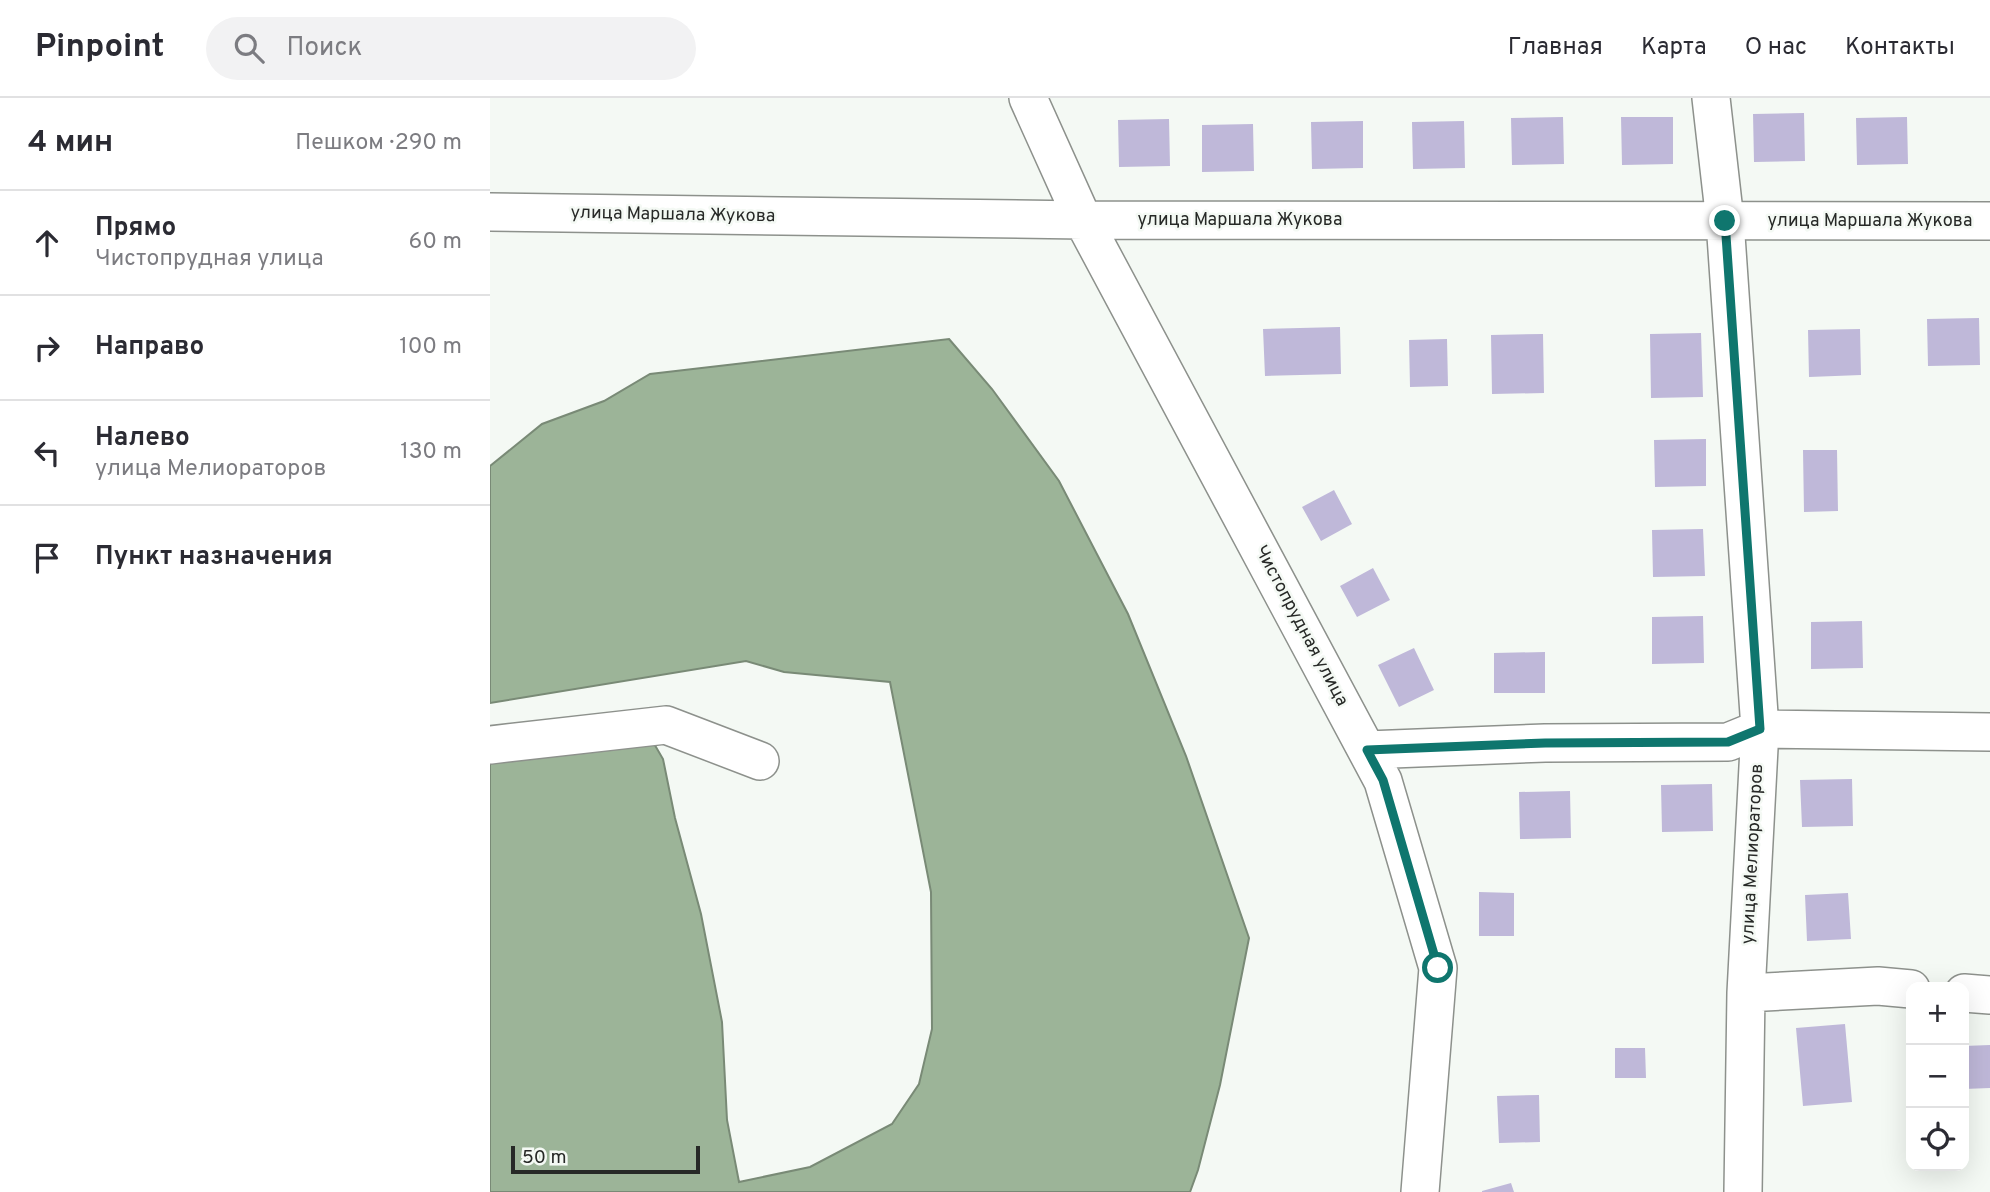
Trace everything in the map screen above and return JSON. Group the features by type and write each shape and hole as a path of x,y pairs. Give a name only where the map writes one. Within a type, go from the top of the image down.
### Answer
{"street":[{"name":"Чистопрудная улица","path":"1028,98 1083,219 1383,780 1438,968 1420,1192"},
{"name":"улица Мелиораторов","path":"1711,98 1725,221 1760,729 1746,993 1743,1192"},
{"name":"улица Маршала Жукова","path":"490,212 1083,219 1990,221"},
{"path":"490,746 666,725 760,761"},
{"path":"1367,750 1545,743 1728,742 1760,729 1990,732"},
{"path":"1746,993 1878,986 1906,989"},
{"path":"1969,993 1990,995"}],"shaded area":[{"path":"949,339 992,389 1059,481 1128,614 1186,756 1249,938 1220,1085 1190,1192 490,1192 490,758 649,735 663,759 675,818 701,914 722,1022 727,1120 739,1182 810,1167 892,1124 919,1084 932,1029 931,892 890,682 784,672 746,661 490,703 490,466 542,424 604,401 650,374"}],"building":[{"path":"1804,113 1805,161 1754,162 1753,114"},
{"path":"1563,117 1564,164 1512,165 1511,118"},
{"path":"1621,117 1673,117 1673,164 1622,165"},
{"path":"1907,117 1908,164 1857,165 1856,118"},
{"path":"1169,119 1170,166 1119,167 1118,120"},
{"path":"1363,121 1363,168 1312,169 1311,122"},
{"path":"1464,121 1465,168 1413,169 1412,122"},
{"path":"1253,124 1254,171 1202,172 1202,125"},
{"path":"1979,318 1980,365 1928,366 1927,319"},
{"path":"1340,327 1341,374 1265,376 1263,329"},
{"path":"1860,329 1861,375 1809,377 1808,330"},
{"path":"1701,333 1703,397 1651,398 1650,334"},
{"path":"1543,334 1544,393 1492,394 1491,335"},
{"path":"1447,339 1448,386 1410,387 1409,340"},
{"path":"1706,439 1706,486 1655,487 1654,440"},
{"path":"1803,450 1837,450 1838,511 1804,512"},
{"path":"1334,490 1352,524 1321,541 1302,507"},
{"path":"1703,529 1705,576 1653,577 1652,530"},
{"path":"1373,568 1390,600 1357,617 1340,586"},
{"path":"1703,616 1704,663 1652,664 1652,617"},
{"path":"1862,621 1863,668 1811,669 1811,622"},
{"path":"1414,648 1434,690 1399,707 1378,665"},
{"path":"1545,652 1545,693 1494,693 1494,653"},
{"path":"1852,779 1853,826 1802,827 1800,780"},
{"path":"1712,784 1713,831 1662,832 1661,785"},
{"path":"1570,791 1571,838 1520,839 1519,792"},
{"path":"1479,892 1514,893 1514,936 1479,936"},
{"path":"1848,893 1851,939 1807,941 1805,895"},
{"path":"1845,1024 1852,1102 1803,1106 1796,1028"},
{"path":"1990,1045 1990,1088 1969,1089 1969,1046"},
{"path":"1615,1048 1645,1048 1646,1078 1615,1078"},
{"path":"1539,1095 1540,1142 1499,1143 1497,1096"},
{"path":"1511,1183 1514,1192 1482,1192 1482,1191"}],"route":[{"path":"1438,968 1383,780 1367,750 1545,743 1728,742 1760,729 1725,221"}]}
